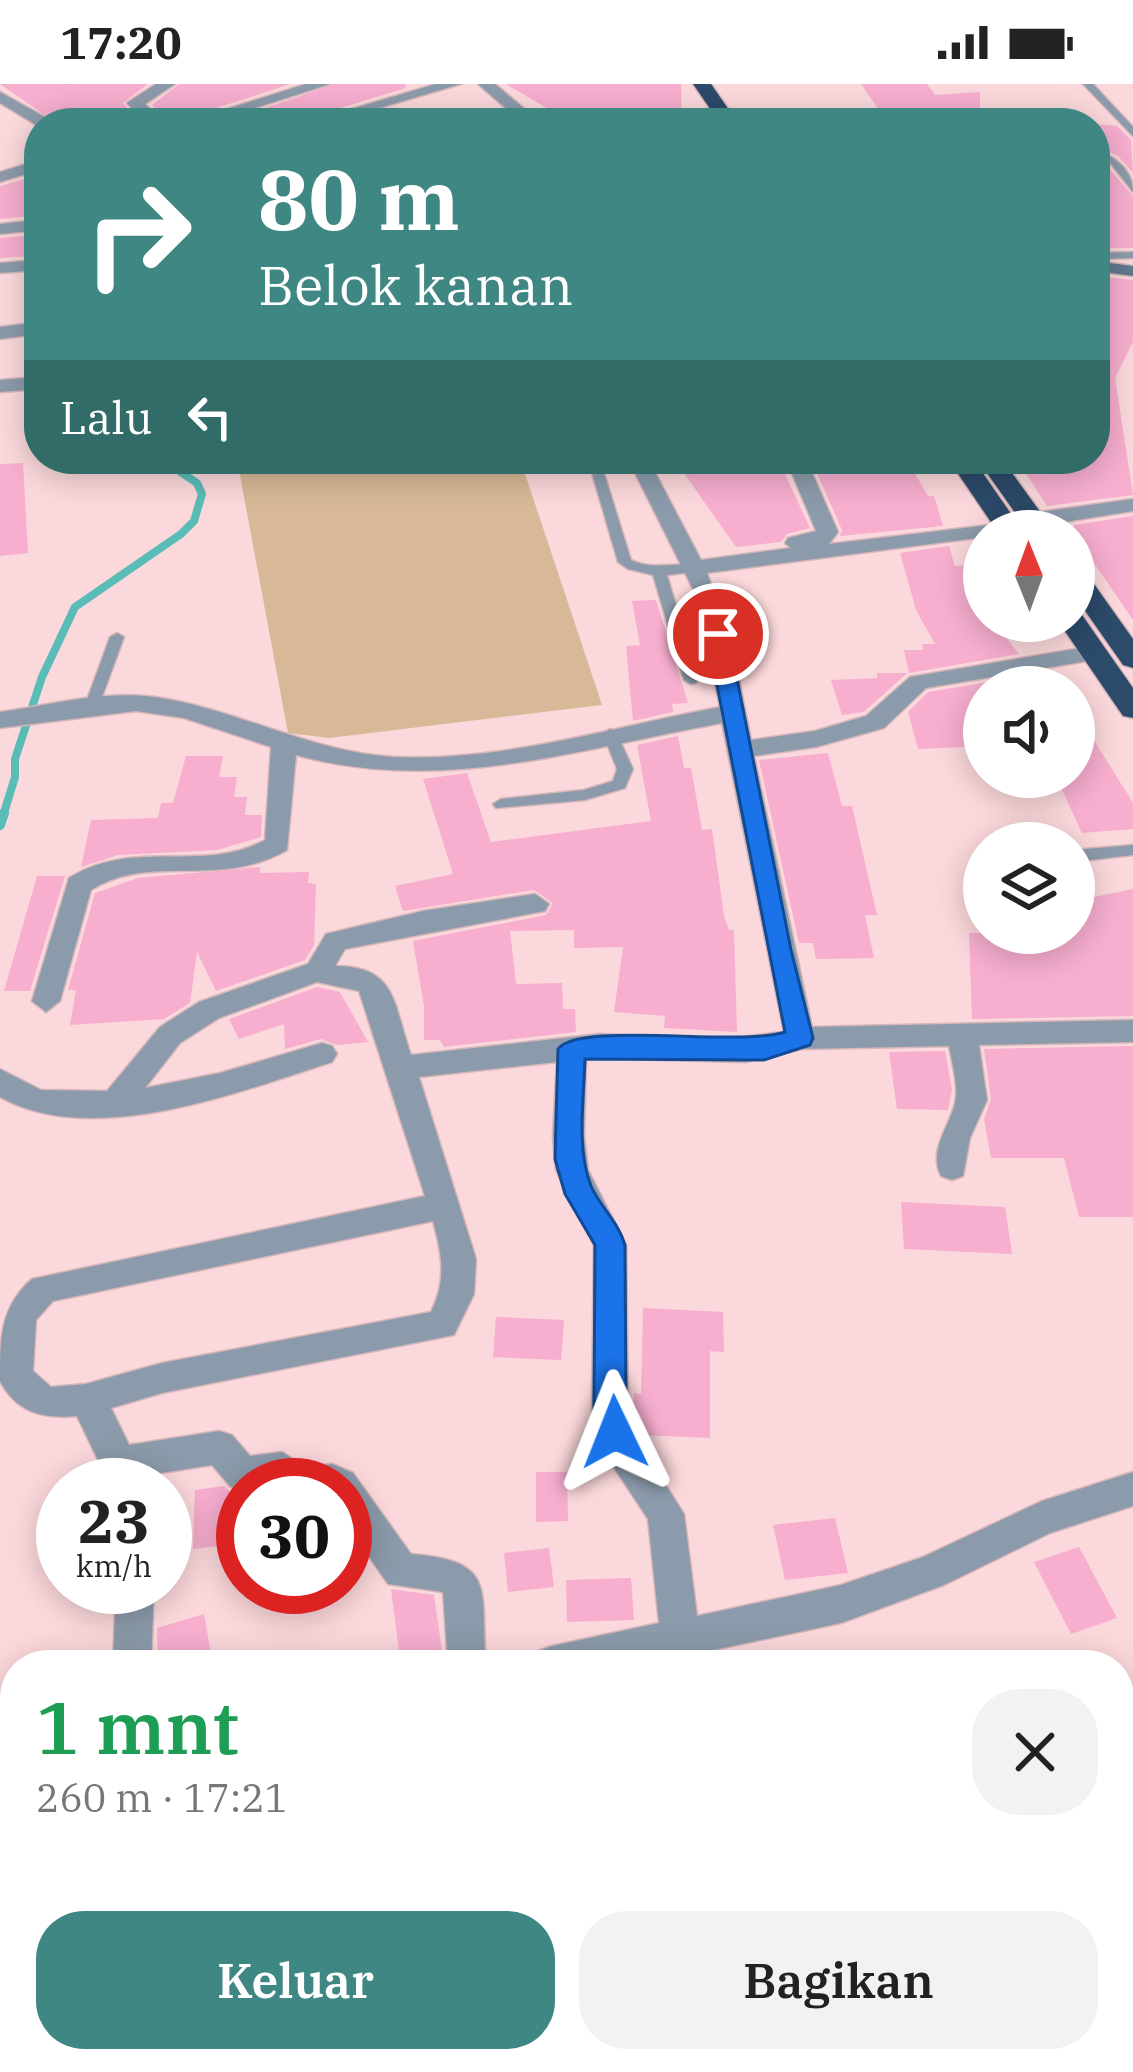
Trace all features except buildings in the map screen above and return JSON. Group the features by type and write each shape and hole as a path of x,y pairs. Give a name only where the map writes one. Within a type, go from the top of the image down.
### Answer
{"highway":[{"path":"974,474 1007,510"},
{"path":"996,474 1014,510"},
{"path":"1095,598 1122,626 1133,659"},
{"path":"1086,642 1133,709"}],"street":[{"path":"139,108 135,104 167,84"},
{"path":"266,108 322,84"},
{"path":"364,108 453,84"},
{"path":"486,84 515,108"},
{"path":"646,474 693,568 718,634 800,1038"},
{"path":"730,563 746,548 826,537 802,474"},
{"path":"1095,513 1133,506"},
{"path":"693,568 963,534"},
{"path":"740,750 817,739 875,722 919,682 1094,653"},
{"path":"0,720 91,707 158,705 284,746 399,766 488,758 732,713"},
{"path":"46,1001 79,885 90,875 116,866 237,862 265,854 278,844 284,746"},
{"path":"318,971 336,941 358,934 535,904"},
{"path":"116,1102 170,1035 209,1010 318,971 368,979 400,1070 444,1205 460,1259 457,1294 442,1325 162,1378 86,1400 44,1402 16,1378 13,1327 25,1303 44,1289 444,1205"},
{"path":"400,1070 477,1056 572,1049 764,1050 800,1038 1133,1030"},
{"path":"952,1167 955,1138 972,1100 962,1033"},
{"path":"572,1049 569,1159 579,1194 606,1231 610,1245 610,1414 626,1454 665,1514 680,1637"},
{"path":"0,1082 54,1106 157,1101 322,1054"},
{"path":"86,1400 117,1458"},
{"path":"181,1458 219,1447 229,1458"},
{"path":"622,1650 841,1604 894,1587 1042,1518 1133,1489"},
{"path":"372,1531 401,1571 452,1575 461,1582 465,1650"},
{"path":"132,1650 133,1614"}],"lane":[{"path":"1088,84 1133,133"},
{"path":"1110,158 1133,189"},
{"path":"598,474 626,562 638,570 659,572 693,568"},
{"path":"659,572 691,680"},
{"path":"91,707 117,637"},
{"path":"501,804 585,795 620,784 625,769 610,734"},
{"path":"1095,854 1133,850"}],"shaded area":[{"path":"240,474 525,474 602,705 329,738 288,733"}],"waterway":[{"path":"3,816 15,777 15,759 42,677 75,607 194,521 202,494 197,483 184,474"},
{"path":"0,825 3,816"}],"route":[{"path":"615,1432 610,1414 614,1363 610,1245 606,1231 579,1194 569,1159 572,1049 764,1050 800,1038 778,950 718,634"}]}
